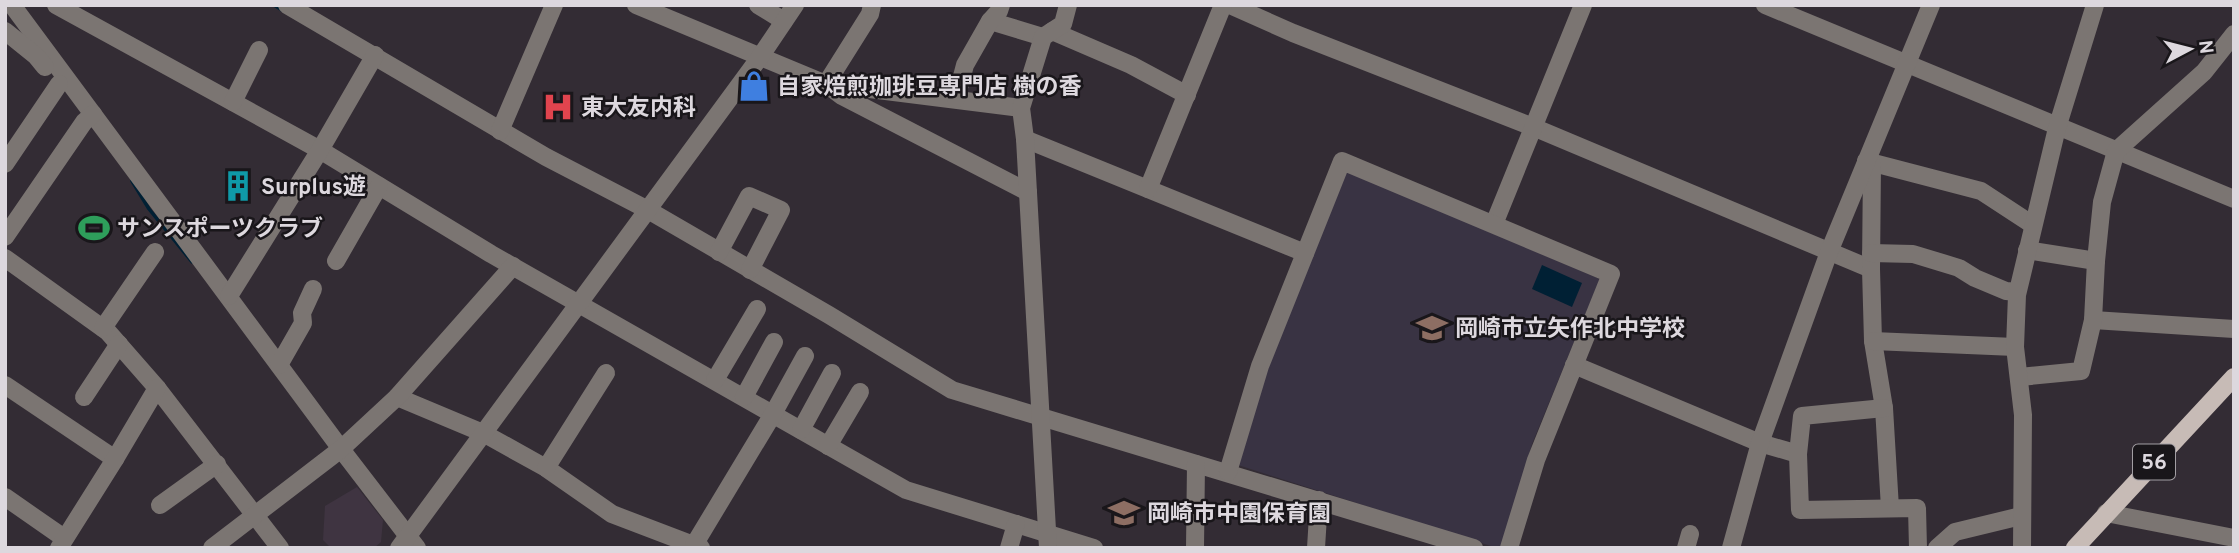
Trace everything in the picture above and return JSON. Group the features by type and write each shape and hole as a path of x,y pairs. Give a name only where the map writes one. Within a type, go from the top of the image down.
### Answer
{"main road":[{"name":"56","path":"2075,548 2234,377"}],"street":[{"path":"12,5 88,118"},
{"path":"56,5 320,150 513,266 906,490 1016,524 1048,541 1094,548"},
{"path":"287,5 546,158 648,210 830,315 953,390 1474,548"},
{"path":"500,131 554,5"},
{"path":"636,5 825,84 842,96 1028,192"},
{"path":"7,36 36,56 229,296 408,544 482,433 790,13 758,5"},
{"path":"825,84 870,14 872,5"},
{"path":"956,99 965,65 1001,5"},
{"path":"1048,541 1021,108 1047,34 1063,24 1068,5"},
{"path":"1148,189 1223,5"},
{"path":"1230,5 1293,33 1532,127 1829,252 1871,261 1913,254 1959,268 2006,291 2017,292"},
{"path":"1494,224 1583,5"},
{"path":"1765,5 2234,200"},
{"path":"1731,548 1760,443 1829,252 1869,163 1931,5"},
{"path":"2022,548 2023,415 2015,347 2017,292 2057,128 2095,5"},
{"path":"990,21 1047,34 1131,65 1187,95"},
{"path":"2020,377 2081,371 2093,320 2095,261 2102,202 2116,151 2204,72 2234,34"},
{"path":"233,102 259,50"},
{"path":"229,296 320,150 375,55"},
{"path":"5,164 59,84"},
{"path":"825,84 1021,108"},
{"path":"5,237 88,118"},
{"path":"1025,139 1305,253"},
{"path":"1228,472 1260,366 1342,161 1611,274 1536,460 1509,548"},
{"path":"1869,163 1981,191 2033,225"},
{"path":"1869,163 1873,341 1884,408 1890,508"},
{"path":"336,261 379,186"},
{"path":"719,252 749,196 781,209 750,270"},
{"path":"2027,250 2095,261"},
{"path":"103,328 155,252"},
{"path":"5,258 103,328 119,344 217,464 280,548"},
{"path":"212,548 341,449 397,397 513,266"},
{"path":"279,365 303,323 302,313 313,289"},
{"path":"715,380 757,309"},
{"path":"2093,320 2234,329"},
{"path":"1873,341 2015,347"},
{"path":"744,397 774,342"},
{"path":"84,397 119,344"},
{"path":"397,397 482,433 546,468 612,514 698,546 805,356"},
{"path":"1574,365 1760,443 1798,454"},
{"path":"546,468 606,373"},
{"path":"802,430 832,373"},
{"path":"5,385 115,459"},
{"path":"5,497 61,543 157,388"},
{"path":"828,446 860,392"},
{"path":"1884,408 1802,416 1798,454 1800,510 1917,508 1918,548"},
{"path":"160,505 217,464"},
{"path":"1195,548 1196,464"},
{"path":"1316,548 1319,500"},
{"path":"2106,513 2234,538"},
{"path":"1937,548 1955,532 2021,516"},
{"path":"1009,548 1016,524"}],"shaded area":[{"name":"岡崎市立矢作北中学校","path":"1347,171 1600,279 1532,444 1502,545 1497,548 1238,465 1265,376"},
{"path":"357,487 383,520 381,542 374,548 331,548 323,540 325,506"}],"water":[{"path":"1542,265 1582,283 1572,307 1532,289"}],"waterway":[{"path":"274,5 282,10"},
{"path":"132,181 149,209 192,262"}],"place":[{"name":"自家焙煎珈琲豆専門店 樹の香","path":"754,86"},
{"name":"東大友内科","path":"558,107"},
{"name":"Surplus遊","path":"238,186"},
{"name":"サンスポーツクラブ","path":"94,228"},
{"name":"岡崎市立矢作北中学校","path":"1432,328"},
{"name":"岡崎市中園保育園","path":"1124,513"}]}
